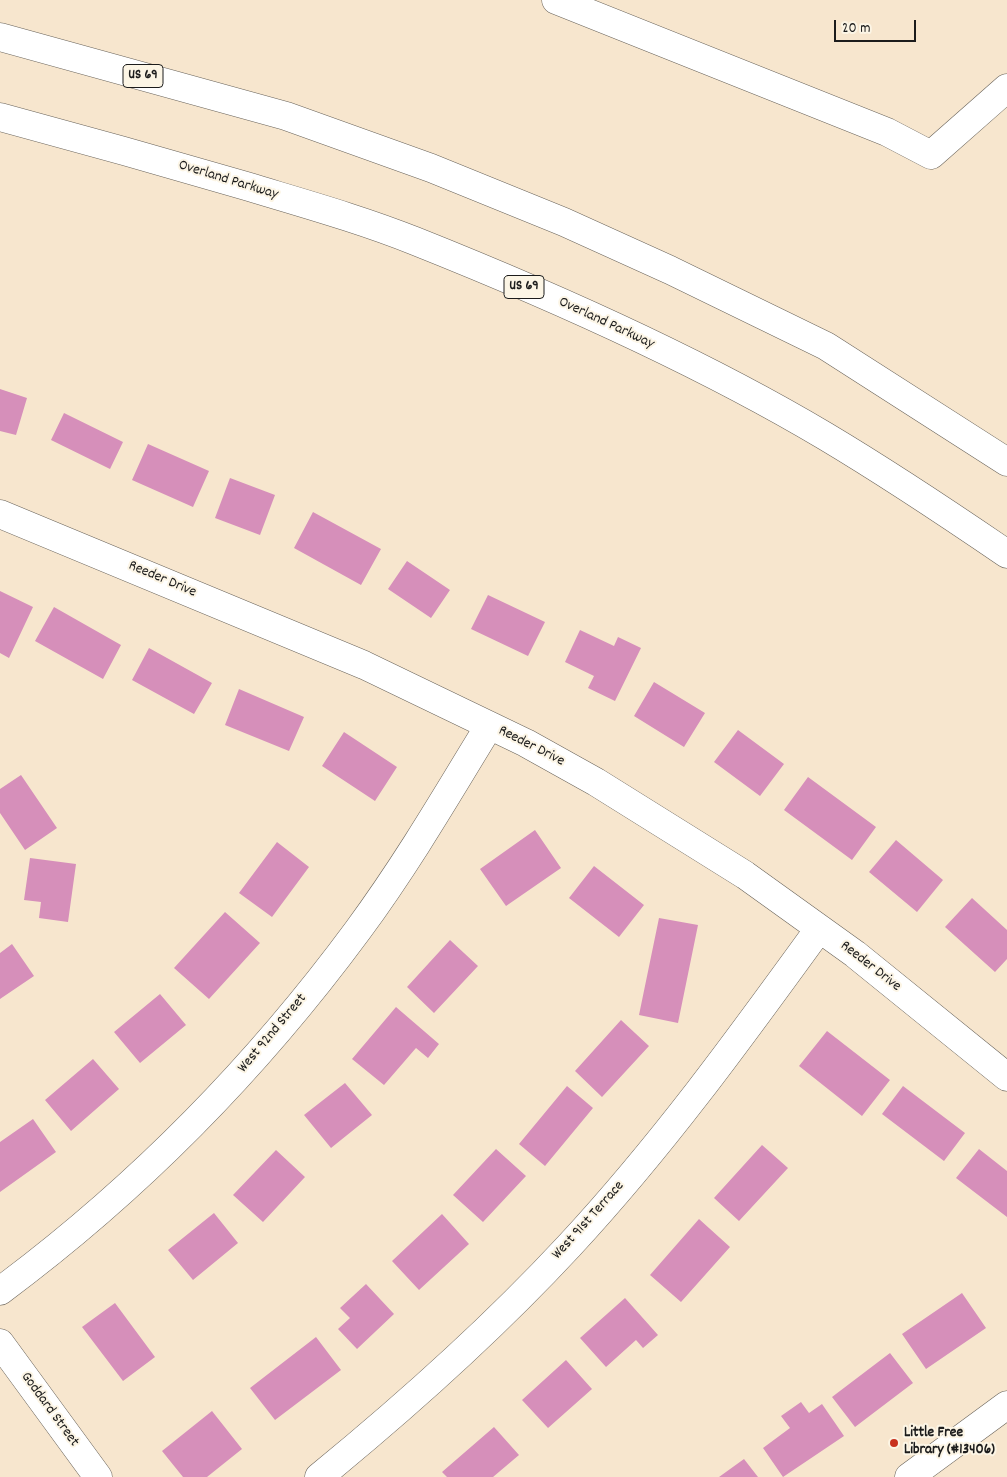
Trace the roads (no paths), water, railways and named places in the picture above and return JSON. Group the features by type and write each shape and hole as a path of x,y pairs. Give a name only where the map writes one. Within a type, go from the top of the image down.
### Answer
{"main road":[{"path":"556,0 887,132 930,155 1007,88"},
{"name":"US 69","path":"0,37 286,116 430,168 564,222 670,270 826,346 1007,462"},
{"name":"Overland Parkway","path":"0,116 313,206 412,240 561,303 709,372 823,435 930,501 1007,554"},
{"name":"Reeder Drive","path":"0,514 364,665 526,743 596,782 745,875 855,954 1007,1077"},
{"name":"West 92nd Street","path":"0,1292 87,1223 155,1162 227,1087 284,1023 358,930 414,849 489,726"},
{"name":"West 91st Terrace","path":"320,1477 372,1434 474,1341 569,1246 671,1128 745,1033 819,929"},
{"name":"Goddard Street","path":"0,1343 98,1477"},
{"path":"909,1477 1007,1405"}],"place":[{"name":"Little Free Library (#13406)","path":"894,1443"}]}
